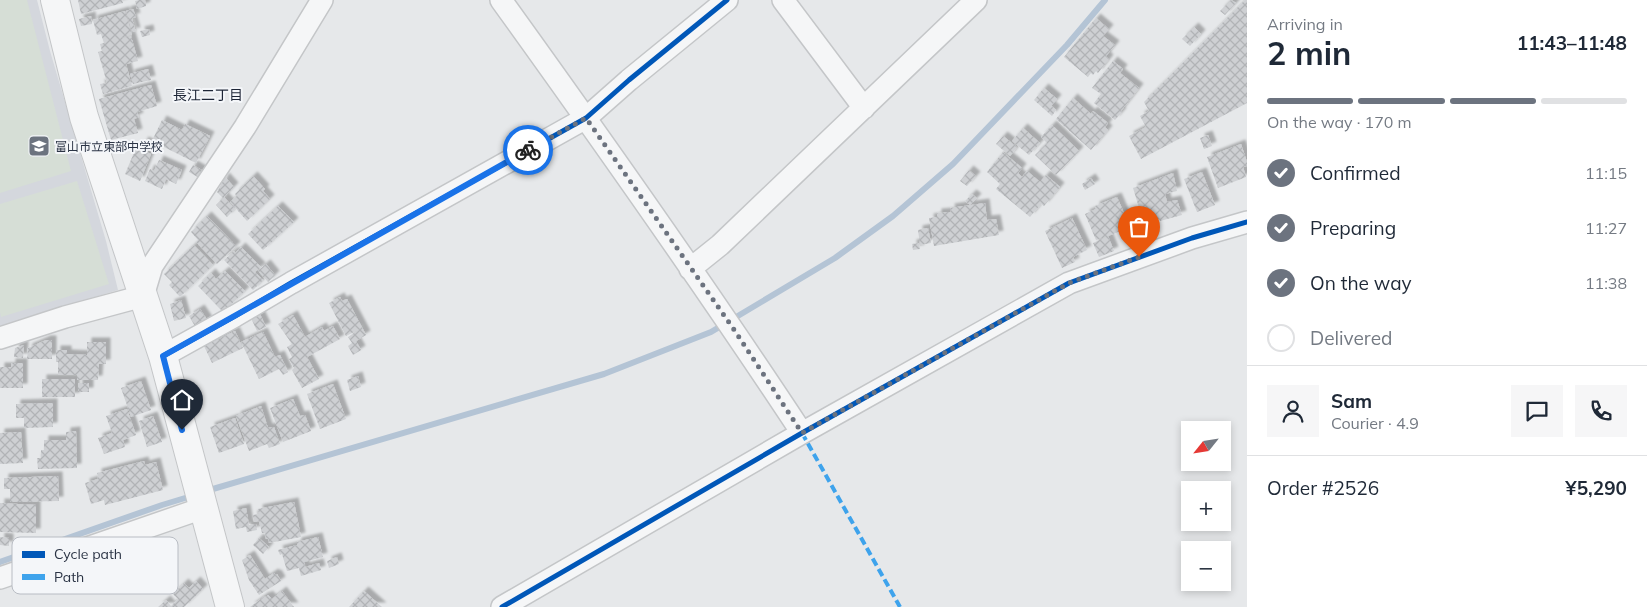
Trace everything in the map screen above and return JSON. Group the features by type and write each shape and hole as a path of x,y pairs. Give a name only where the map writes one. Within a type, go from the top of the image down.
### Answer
{"street":[{"path":"56,0 84,117 163,356 230,607"},
{"path":"143,296 152,266 245,127 322,0"},
{"path":"501,0 735,331 802,433"},
{"path":"163,356 586,118 629,80 727,0"},
{"path":"783,0 864,108"},
{"path":"690,269 720,246 976,0"},
{"path":"502,607 802,433 1069,283 1192,238 1247,222"},
{"path":"0,338 65,317 143,296"},
{"path":"119,537 203,508"},
{"path":"0,578 12,574"}],"shaded area":[{"name":"富山市立東部中学校","path":"0,0 37,0 50,51 106,241 118,290 0,326"},
{"path":"0,0 27,0 71,171 0,193"},
{"path":"77,181 109,284 1,317 0,204"}],"building":[{"path":"78,0 122,0 123,3 81,14"},
{"path":"145,0 146,6 137,9 135,1"},
{"path":"1231,0 1236,3 1225,15 1220,11"},
{"path":"1247,0 1247,103 1141,159 1129,136 1146,127 1140,116 1149,111 1144,102"},
{"path":"133,9 136,17 132,18 136,32 132,32 126,11"},
{"path":"125,11 132,35 112,40 131,36 138,61 126,64 132,86 103,94 100,84 107,83 98,52 102,51 100,44 104,43 101,34 97,35 93,20"},
{"path":"91,16 92,24 81,26 79,19"},
{"path":"1096,18 1109,29 1103,36 1115,45 1106,56 1109,59 1098,73 1096,71 1093,75 1091,73 1088,77 1064,57"},
{"path":"1194,27 1201,34 1190,46 1182,39"},
{"path":"149,29 150,35 142,37 140,31"},
{"path":"1113,61 1123,69 1120,73 1139,88 1121,111 1113,105 1122,112 1115,120 1094,103 1101,94 1092,88"},
{"path":"148,69 151,80 133,84 130,74"},
{"path":"151,85 157,106 137,112 139,117 134,119 138,133 111,140 99,99"},
{"path":"1044,88 1057,99 1051,106 1056,110 1052,116 1034,100"},
{"path":"1073,98 1091,114 1093,111 1108,123 1105,127 1108,130 1091,150 1056,119"},
{"path":"162,120 182,130 185,124 210,136 196,163 152,141"},
{"path":"1052,125 1079,151 1056,175 1035,155 1047,143 1041,137"},
{"path":"1023,128 1040,143 1029,155 1012,141"},
{"path":"1208,135 1212,146 1204,149 1200,138"},
{"path":"1003,136 1017,147 1010,156 996,144"},
{"path":"144,141 155,146 152,151 142,145"},
{"path":"1241,144 1247,162 1247,166 1243,167 1246,177 1218,188 1207,157"},
{"path":"136,148 151,154 140,181 125,174"},
{"path":"1003,152 1022,168 1018,173 1022,177 1027,171 1040,182 1046,175 1060,187 1044,206 1041,204 1030,217 996,189 1000,184 987,172"},
{"path":"159,160 182,170 176,184 166,179 162,189 145,181 150,169 154,171"},
{"path":"193,165 205,172 201,179 189,172"},
{"path":"969,170 976,176 967,186 960,181"},
{"path":"1202,172 1215,205 1197,212 1184,179"},
{"path":"1173,173 1177,191 1165,194 1167,202 1177,200 1182,215 1144,224 1133,188"},
{"path":"253,176 265,189 263,191 270,199 247,221 230,202 237,196 235,194"},
{"path":"225,177 234,187 223,198 217,192"},
{"path":"1091,178 1095,184 1085,190 1082,184"},
{"path":"972,194 977,198 970,205 965,201"},
{"path":"224,197 235,209 227,217 216,205"},
{"path":"1117,197 1130,227 1108,236 1114,251 1099,257 1093,243 1106,237 1096,240 1085,214 1096,209 1095,206"},
{"path":"985,203 987,220 996,219 999,235 934,246 929,218 937,217 937,213 951,212 950,208"},
{"path":"278,206 294,222 263,250 248,234"},
{"path":"207,216 236,246 217,264 196,242 198,240 191,232"},
{"path":"1072,218 1087,250 1073,257 1075,262 1062,268 1045,231"},
{"path":"928,228 931,243 920,245 918,230"},
{"path":"919,243 920,249 913,250 912,244"},
{"path":"194,245 213,265 180,297 169,285 172,282 164,274"},
{"path":"241,247 261,267 255,272 263,280 253,290 224,260"},
{"path":"266,264 275,275 268,282 258,271"},
{"path":"225,271 245,291 223,312 198,286 211,273 216,279"},
{"path":"340,297 342,301 347,299 366,335 356,341 361,350 353,355 348,346 352,343 348,337 360,329 346,336 329,303"},
{"path":"181,300 186,318 174,321 170,304"},
{"path":"200,309 208,321 196,328 189,316"},
{"path":"259,312 266,327 257,331 250,316"},
{"path":"293,315 305,337 322,327 324,331 333,326 340,339 307,357 319,379 302,388 292,370 294,368 289,359 292,357 287,347 292,344 278,324"},
{"path":"235,331 243,348 212,363 204,346"},
{"path":"263,332 275,357 280,355 288,372 283,375 279,369 259,379 241,342"},
{"path":"46,340 52,340 52,359 27,359 28,348"},
{"path":"87,342 106,342 106,364 99,364 98,380 77,380 77,375 58,375 56,350 67,350 67,354 87,355"},
{"path":"24,345 23,358 14,357 15,348"},
{"path":"11,363 23,363 23,388 0,388 0,367 11,367"},
{"path":"358,376 361,387 350,391 347,380"},
{"path":"42,379 75,379 75,397 42,397"},
{"path":"141,381 151,410 131,417 121,388"},
{"path":"78,383 89,383 89,392 78,392"},
{"path":"333,384 346,419 320,429 307,394"},
{"path":"293,399 300,416 305,415 311,431 283,442 270,408"},
{"path":"53,403 53,427 24,428 24,418 16,418 16,404"},
{"path":"261,406 268,428 274,427 280,444 269,448 267,444 249,451 236,416"},
{"path":"127,409 136,435 123,440 125,447 104,454 98,438 112,433 106,416"},
{"path":"153,416 162,442 147,447 139,421"},
{"path":"235,418 244,444 219,453 210,427"},
{"path":"76,431 77,468 38,469 37,458 41,458 41,450 44,450 44,440 66,440 66,432"},
{"path":"21,432 23,463 0,464 0,433"},
{"path":"144,461 145,465 156,462 163,490 105,505 104,500 91,504 85,483 98,479 97,473"},
{"path":"58,476 59,501 10,502 10,489 4,489 4,478"},
{"path":"294,502 301,537 269,543 265,533 262,533 259,521 254,522 253,515 259,514 258,509"},
{"path":"0,503 36,505 36,533 0,532"},
{"path":"246,508 249,525 256,524 257,530 247,532 246,527 236,529 233,511"},
{"path":"0,537 9,538 9,546 0,545"},
{"path":"318,537 323,557 304,562 305,567 319,563 321,570 301,576 299,568 287,571 282,554 280,555 278,550 297,545 297,542"},
{"path":"259,538 269,547 263,554 253,545"},
{"path":"250,555 265,579 274,573 277,574 281,581 259,595 249,580 242,560"},
{"path":"337,557 339,564 329,568 327,561"},
{"path":"196,581 203,589 184,607 158,607 166,600 171,606 178,599 173,594 178,594 178,589 184,583 189,588"},
{"path":"282,591 294,607 250,607 265,596 268,595 272,599"},
{"path":"364,591 382,607 349,607"}],"waterway":[{"path":"206,491 604,374 711,332 835,258 893,216 953,164 1067,45 1105,0"},
{"path":"71,537 195,495"},
{"path":"0,562 12,558"}],"marked path":[{"path":"802,433 900,607"}],"cycle path":[{"path":"163,356 586,118 629,80 727,0"},
{"path":"502,607 802,433 1069,283 1192,238 1247,222"}],"way so far":[{"path":"528,150 586,118 735,331 802,433 1069,283 1139,257"}],"place":[{"name":"富山市立東部中学校","path":"39,146"}],"district":[{"name":"長江二丁目","path":"208,95"}],"route":[{"path":"182,430 163,356 528,150"}]}
